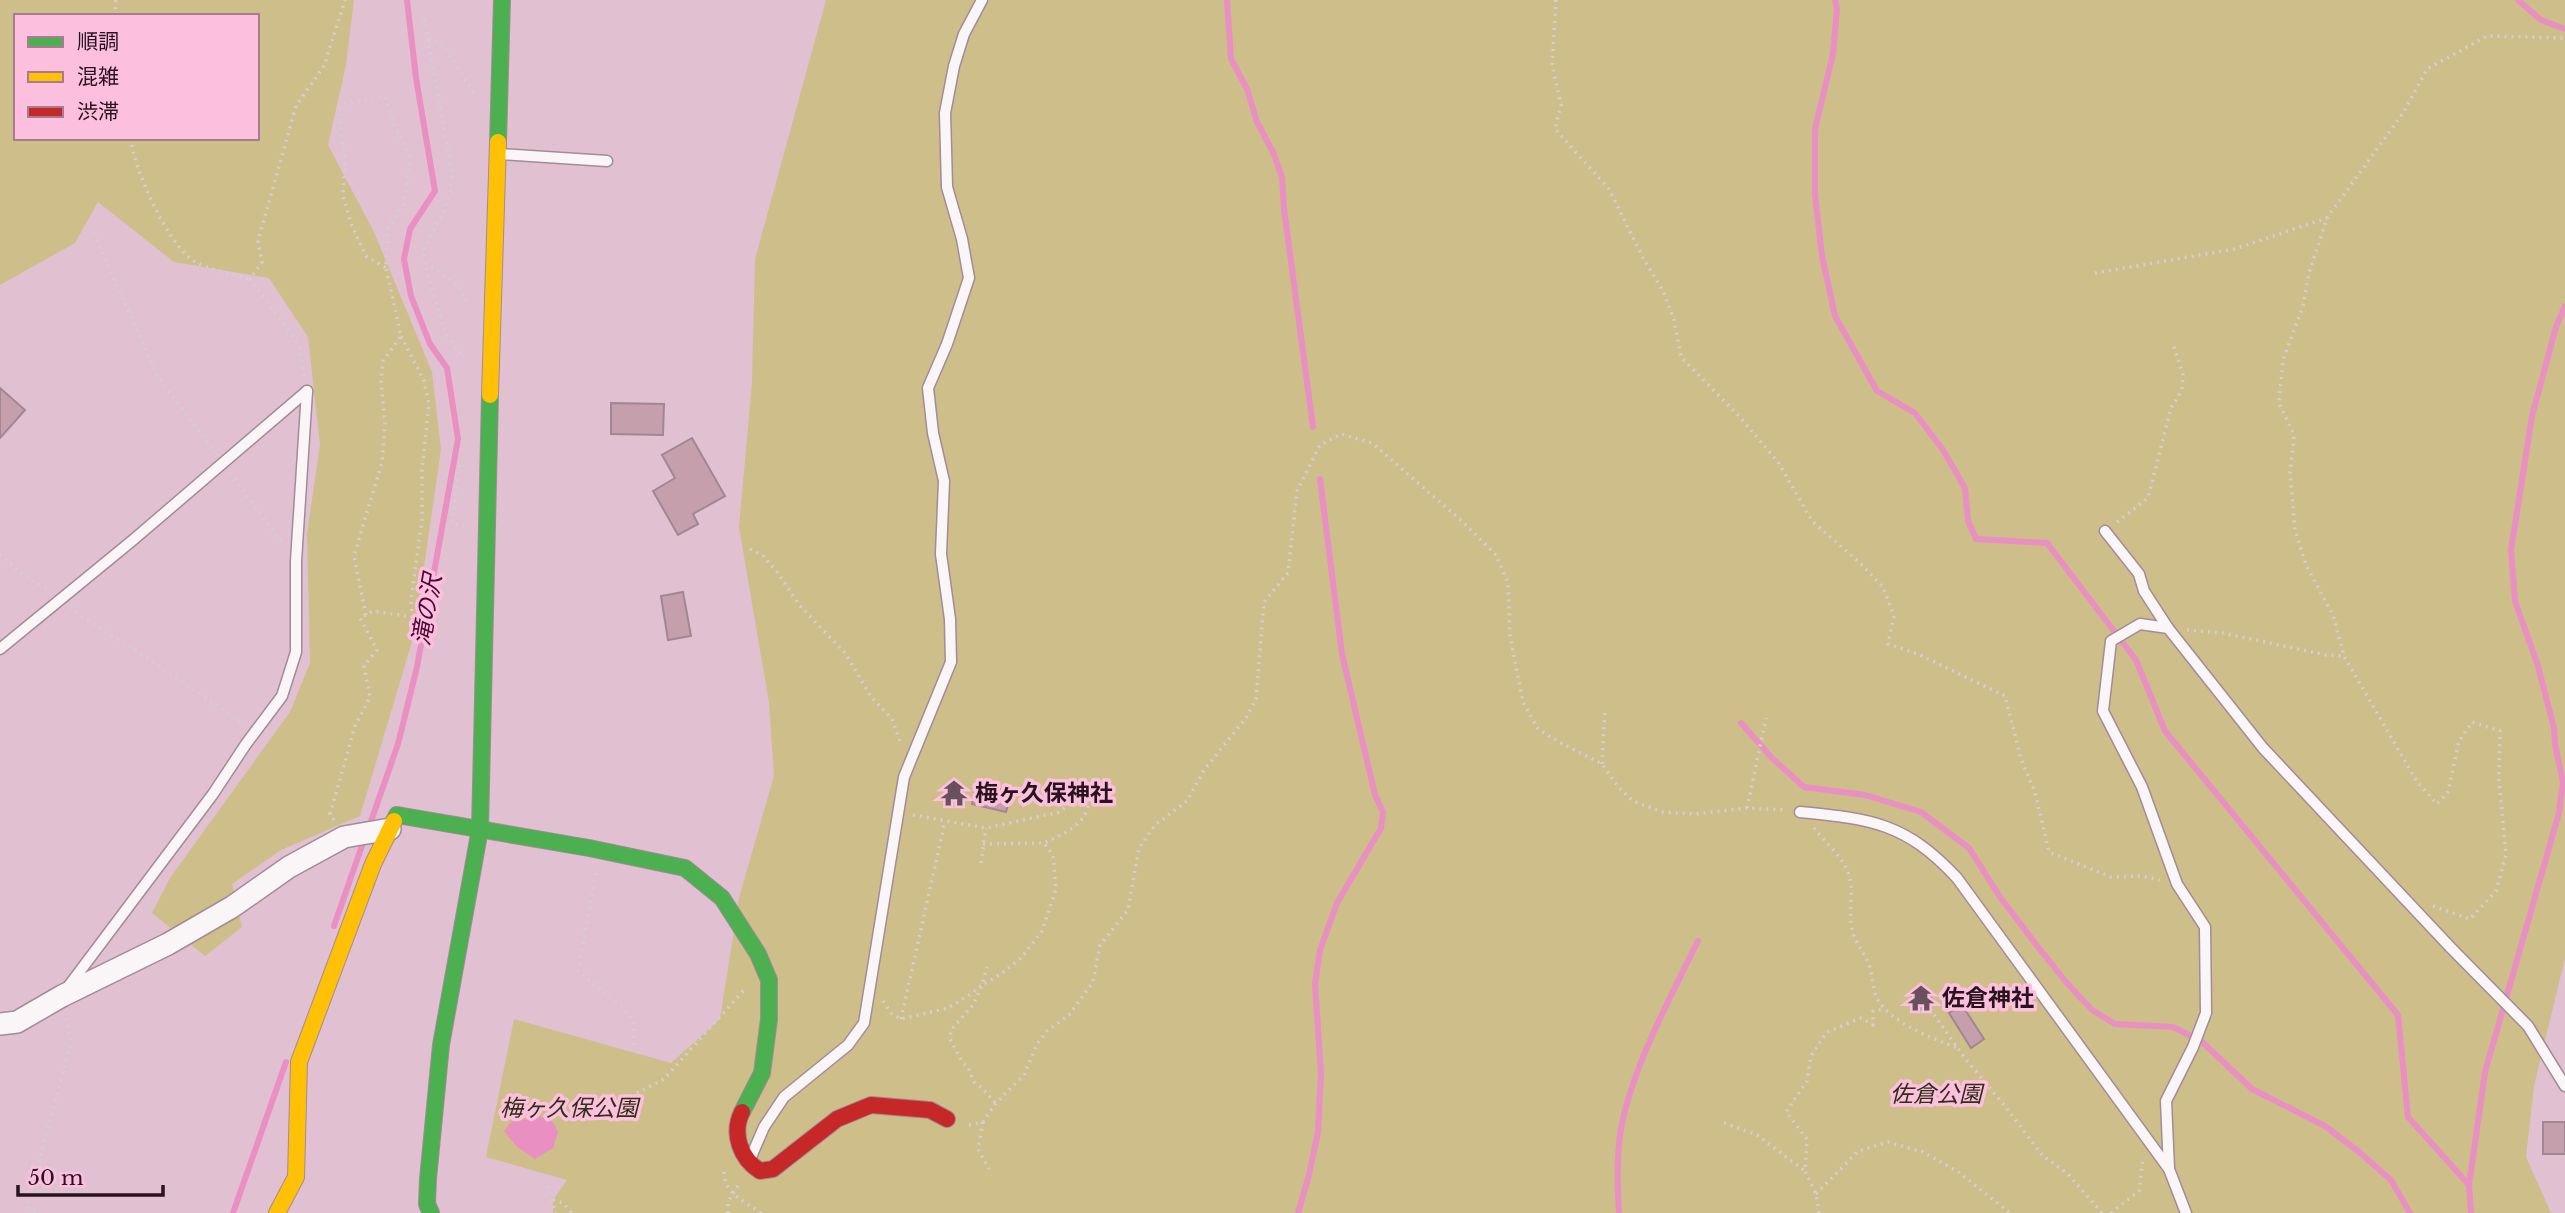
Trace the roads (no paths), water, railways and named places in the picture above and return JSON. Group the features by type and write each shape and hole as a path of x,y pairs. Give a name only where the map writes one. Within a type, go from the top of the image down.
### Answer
{"street":[{"path":"430,1213 428,1179 441,1045 480,829 483,621 502,0"},
{"path":"277,1213 296,1177 299,1062 385,830 397,815 600,850 685,868 722,898 758,954 769,980 769,1019 762,1073 739,1118 738,1143 748,1163 760,1171 773,1169 837,1119 871,1105 930,1110 947,1119"},
{"path":"0,1024 18,1022 62,996 168,944 232,907 289,867 349,836 385,830"}],"lane":[{"path":"748,1163 764,1127 784,1097 848,1045 864,1023 904,777 951,662 950,619 941,554 944,481 933,433 928,388 947,344 969,278 962,239 947,187 944,113 964,34 982,0"},
{"path":"499,154 607,161"},
{"path":"0,649 307,391 296,561 296,652 282,696 213,794 62,996"},
{"path":"2105,531 2138,574 2144,591 2168,628 2263,748 2494,994 2528,1026 2565,1086"},
{"path":"2168,628 2140,624 2111,642 2103,711 2142,787 2177,884 2205,927 2206,1013 2193,1048 2165,1101 2169,1169"},
{"path":"1800,811 1871,821 1905,834 1935,854 1965,889 2087,1053 2169,1169 2186,1213"}],"waterway":[{"name":"滝の沢","path":"369,827 398,744 417,667 458,439 447,368 430,344 411,296 404,259 410,229 435,191 416,78 407,0"},
{"path":"1227,0 1231,59 1247,89 1257,122 1273,152 1282,177 1313,427"},
{"path":"1835,0 1837,9 1833,54 1815,129 1815,194 1822,256 1835,316 1877,391 1915,413 1943,450 1965,488 1968,521 1976,539 2047,543 2136,660 2165,731 2398,1015 2408,1117 2469,1185"},
{"path":"2518,0 2541,20 2565,29"},
{"path":"2471,1213 2469,1185 2485,1072 2559,813 2563,782 2554,728 2538,666 2515,601 2511,550 2532,416 2556,327 2565,306"},
{"path":"1298,1213 1318,1132 1321,1073 1315,984 1320,950 1337,903 1381,828 1383,812 1375,795 1342,654 1320,479"},
{"path":"1741,723 1772,758 1804,787 1865,795 1921,812 1969,848 2000,897 2066,982 2092,1010 2115,1024 2173,1027 2189,1035"},
{"name":"滝の沢","path":"334,926 365,837"},
{"path":"1619,1213 1619,1148 1625,1110 1648,1045 1698,941"},
{"path":"2200,1040 2252,1089 2325,1126 2359,1152 2391,1180 2410,1213"},
{"name":"滝の沢","path":"233,1213 286,1062"}],"place":[{"name":"梅ヶ久保神社","path":"954,793"},
{"name":"佐倉神社","path":"1921,998"}],"park label":[{"name":"佐倉公園","path":"1936,1094"},
{"name":"梅ヶ久保公園","path":"569,1108"}]}
